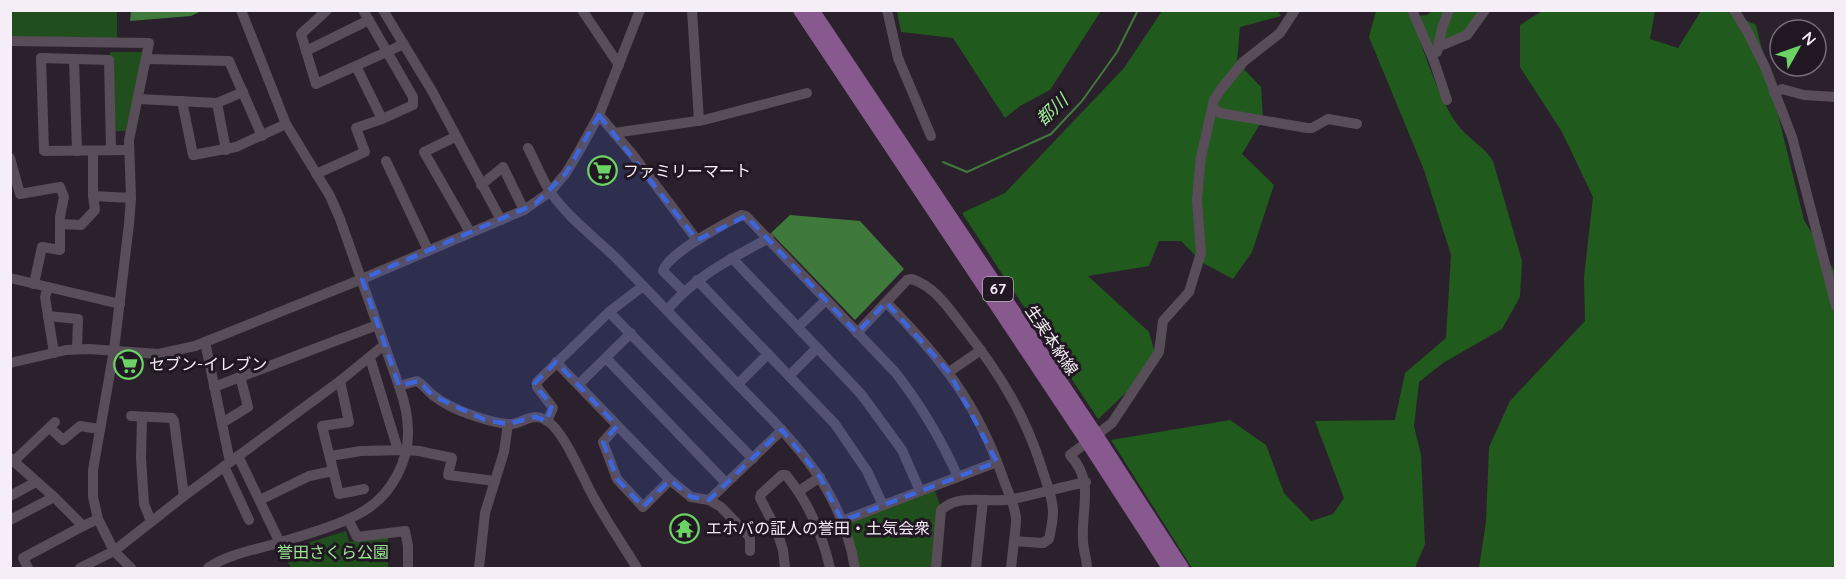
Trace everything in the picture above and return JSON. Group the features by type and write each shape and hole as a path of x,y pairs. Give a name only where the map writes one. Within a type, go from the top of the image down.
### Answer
{"main road":[{"name":"生実本納線","path":"800,10 1081,431 1169,568"},
{"name":"生実本納線","path":"812,10 1096,435 1182,568"}],"street":[{"path":"241,10 286,124 330,196 362,279 399,386 407,419 409,433 402,450"},
{"path":"327,10 301,34 316,84 404,44"},
{"path":"383,10 432,91 501,220"},
{"path":"582,10 620,65"},
{"path":"10,363 77,349 143,354 170,353 205,342 362,279 524,210 550,192 575,159 620,65 640,10"},
{"path":"692,10 699,121"},
{"path":"887,10 898,58 931,136"},
{"path":"1087,568 1082,538 1086,482 1078,464 1070,455 1116,419 1159,352 1163,321 1189,292 1201,252 1197,200 1201,157 1212,107 1222,88 1238,69 1254,51 1280,33 1295,10"},
{"path":"1412,10 1434,61 1447,100"},
{"path":"1434,61 1449,10"},
{"path":"1438,47 1467,35 1485,10"},
{"path":"1734,10 1752,40 1792,137 1836,306"},
{"path":"306,51 366,15 413,98 413,105 356,128 366,152 316,174"},
{"path":"10,41 149,43 129,140 131,198 120,304 92,484 99,519 114,551 131,568"},
{"path":"111,150 109,60 41,58 44,151 129,150"},
{"path":"74,59 77,151"},
{"path":"146,59 229,62 262,135"},
{"path":"356,66 382,119"},
{"path":"1774,93 1782,89 1804,95 1836,97"},
{"path":"139,99 217,103 243,92"},
{"path":"614,133 699,121 807,93"},
{"path":"182,101 193,155 226,150 286,124"},
{"path":"217,103 226,150"},
{"path":"1212,107 1220,113 1307,128 1312,128 1328,119 1357,124"},
{"path":"598,115 697,240"},
{"path":"455,137 424,152 470,232"},
{"path":"528,148 550,192 795,443 820,477 842,521 855,568"},
{"path":"60,224 81,225 94,210 93,151"},
{"path":"10,158 15,195 60,187 63,197 60,250 42,247 34,284"},
{"path":"386,161 428,250"},
{"path":"481,185 503,167 524,210"},
{"path":"93,196 131,198"},
{"path":"683,291 663,271 665,264 697,240 741,215 751,219 911,392 941,441 958,477"},
{"path":"666,310 683,291 697,280 769,238"},
{"path":"732,258 861,394 889,429 902,450 920,491"},
{"path":"10,278 120,304"},
{"path":"857,333 907,280 912,279 933,289 981,350 1004,381 1020,411 1035,445 1053,510 1049,539 1043,543 1014,541"},
{"path":"697,280 845,436 867,471 883,505"},
{"path":"548,421 553,408 536,384 609,312 644,286"},
{"path":"48,287 45,297 54,353"},
{"path":"798,327 826,300"},
{"path":"886,302 923,340 949,372 971,407 997,462 1016,517 1011,568"},
{"path":"609,312 753,459"},
{"path":"48,316 78,319 77,349"},
{"path":"214,387 377,325"},
{"path":"579,384 631,333"},
{"path":"205,342 231,461 249,520"},
{"path":"80,568 114,551 184,495 340,381 384,345"},
{"path":"789,376 817,348"},
{"path":"949,372 981,350"},
{"path":"738,384 768,354"},
{"path":"208,568 246,551 280,543 348,519 366,510 388,489 402,464 402,450 370,358"},
{"path":"606,358 726,483"},
{"path":"556,362 670,480 691,497 710,500 722,507 748,535 750,551"},
{"path":"222,423 248,406 240,376"},
{"path":"340,381 349,422 322,426 339,494 364,489"},
{"path":"399,386 417,381 447,404 485,420 514,424 524,418 535,417 548,421 566,444 595,499 637,568"},
{"path":"151,521 144,504 136,417 172,418 174,421 184,495"},
{"path":"479,568 485,513 504,452 508,424"},
{"path":"83,526 12,460 52,425 63,441 80,426 99,429"},
{"path":"617,426 603,442 617,479 643,507 670,480"},
{"path":"710,500 782,430"},
{"path":"330,456 361,451 419,451 452,458 448,475 495,481"},
{"path":"231,461 260,500 280,543"},
{"path":"842,521 997,462"},
{"path":"260,500 309,476 333,471"},
{"path":"785,568 783,550 777,531 762,504 761,494 782,475 786,475 799,491 810,510 824,543 830,568"},
{"path":"799,491 820,477"},
{"path":"10,496 36,482"},
{"path":"936,568 941,510 945,506 963,500 1010,500 1086,482"},
{"path":"10,520 54,497"},
{"path":"975,568 983,500"},
{"path":"28,568 23,558 99,519"},
{"path":"348,519 357,537 405,531 408,568"}],"highlighted area":[{"path":"599,115 697,240 746,216 857,333 886,302 949,372 997,462 842,521 820,477 782,430 709,500 691,497 670,480 643,507 617,479 603,442 617,426 556,362 534,384 552,405 547,421 535,417 508,424 485,420 433,396 419,381 399,386 362,279 535,204 566,173"}],"green space":[{"path":"11,11 117,11 117,39 11,39"},
{"path":"110,52 143,52 126,131 112,131"},
{"path":"935,491 940,505 934,568 860,568 848,525 851,521"},
{"name":"誉田さくら公園","path":"346,531 349,542 388,536 388,568 291,568 282,551"}],"shaded area":[{"path":"131,10 201,11 191,16 130,21"},
{"path":"897,10 1101,11 1050,90 1020,106 1005,118 953,38 901,32"},
{"path":"1162,11 1278,11 1281,16 1240,27 1237,62 1261,87 1263,119 1242,154 1274,185 1252,252 1233,279 1203,263 1181,241 1159,241 1149,266 1088,276 1149,332 1158,363 1098,419 962,213 1005,193 1124,68"},
{"path":"1376,11 1409,11 1436,85 1450,112 1461,129 1493,161 1522,261 1520,297 1502,329 1443,363 1419,382 1414,426 1421,455 1425,544 1415,568 1192,568 1111,440 1230,420 1266,445 1284,493 1311,521 1333,514 1344,498 1315,421 1395,420 1405,373 1446,338 1451,255 1424,170 1369,37"},
{"path":"1432,11 1482,11 1464,35 1434,54 1417,16 1427,15"},
{"path":"1542,11 1655,11 1650,39 1678,48 1701,11 1727,11 1756,25 1804,220 1835,272 1835,568 1479,568 1486,522 1489,447 1510,401 1585,321 1584,277 1593,197 1562,132 1520,67 1520,25"},
{"path":"790,215 860,221 904,269 855,320 771,233"}],"waterway":[{"name":"都川","path":"943,162 967,172 1051,134 1082,101 1117,52 1138,10"}],"place":[{"name":"ファミリーマート","path":"602,171"},
{"name":"セブン-イレブン","path":"128,364"},
{"name":"エホバの証人の誉田・土気会衆","path":"685,528"}]}
